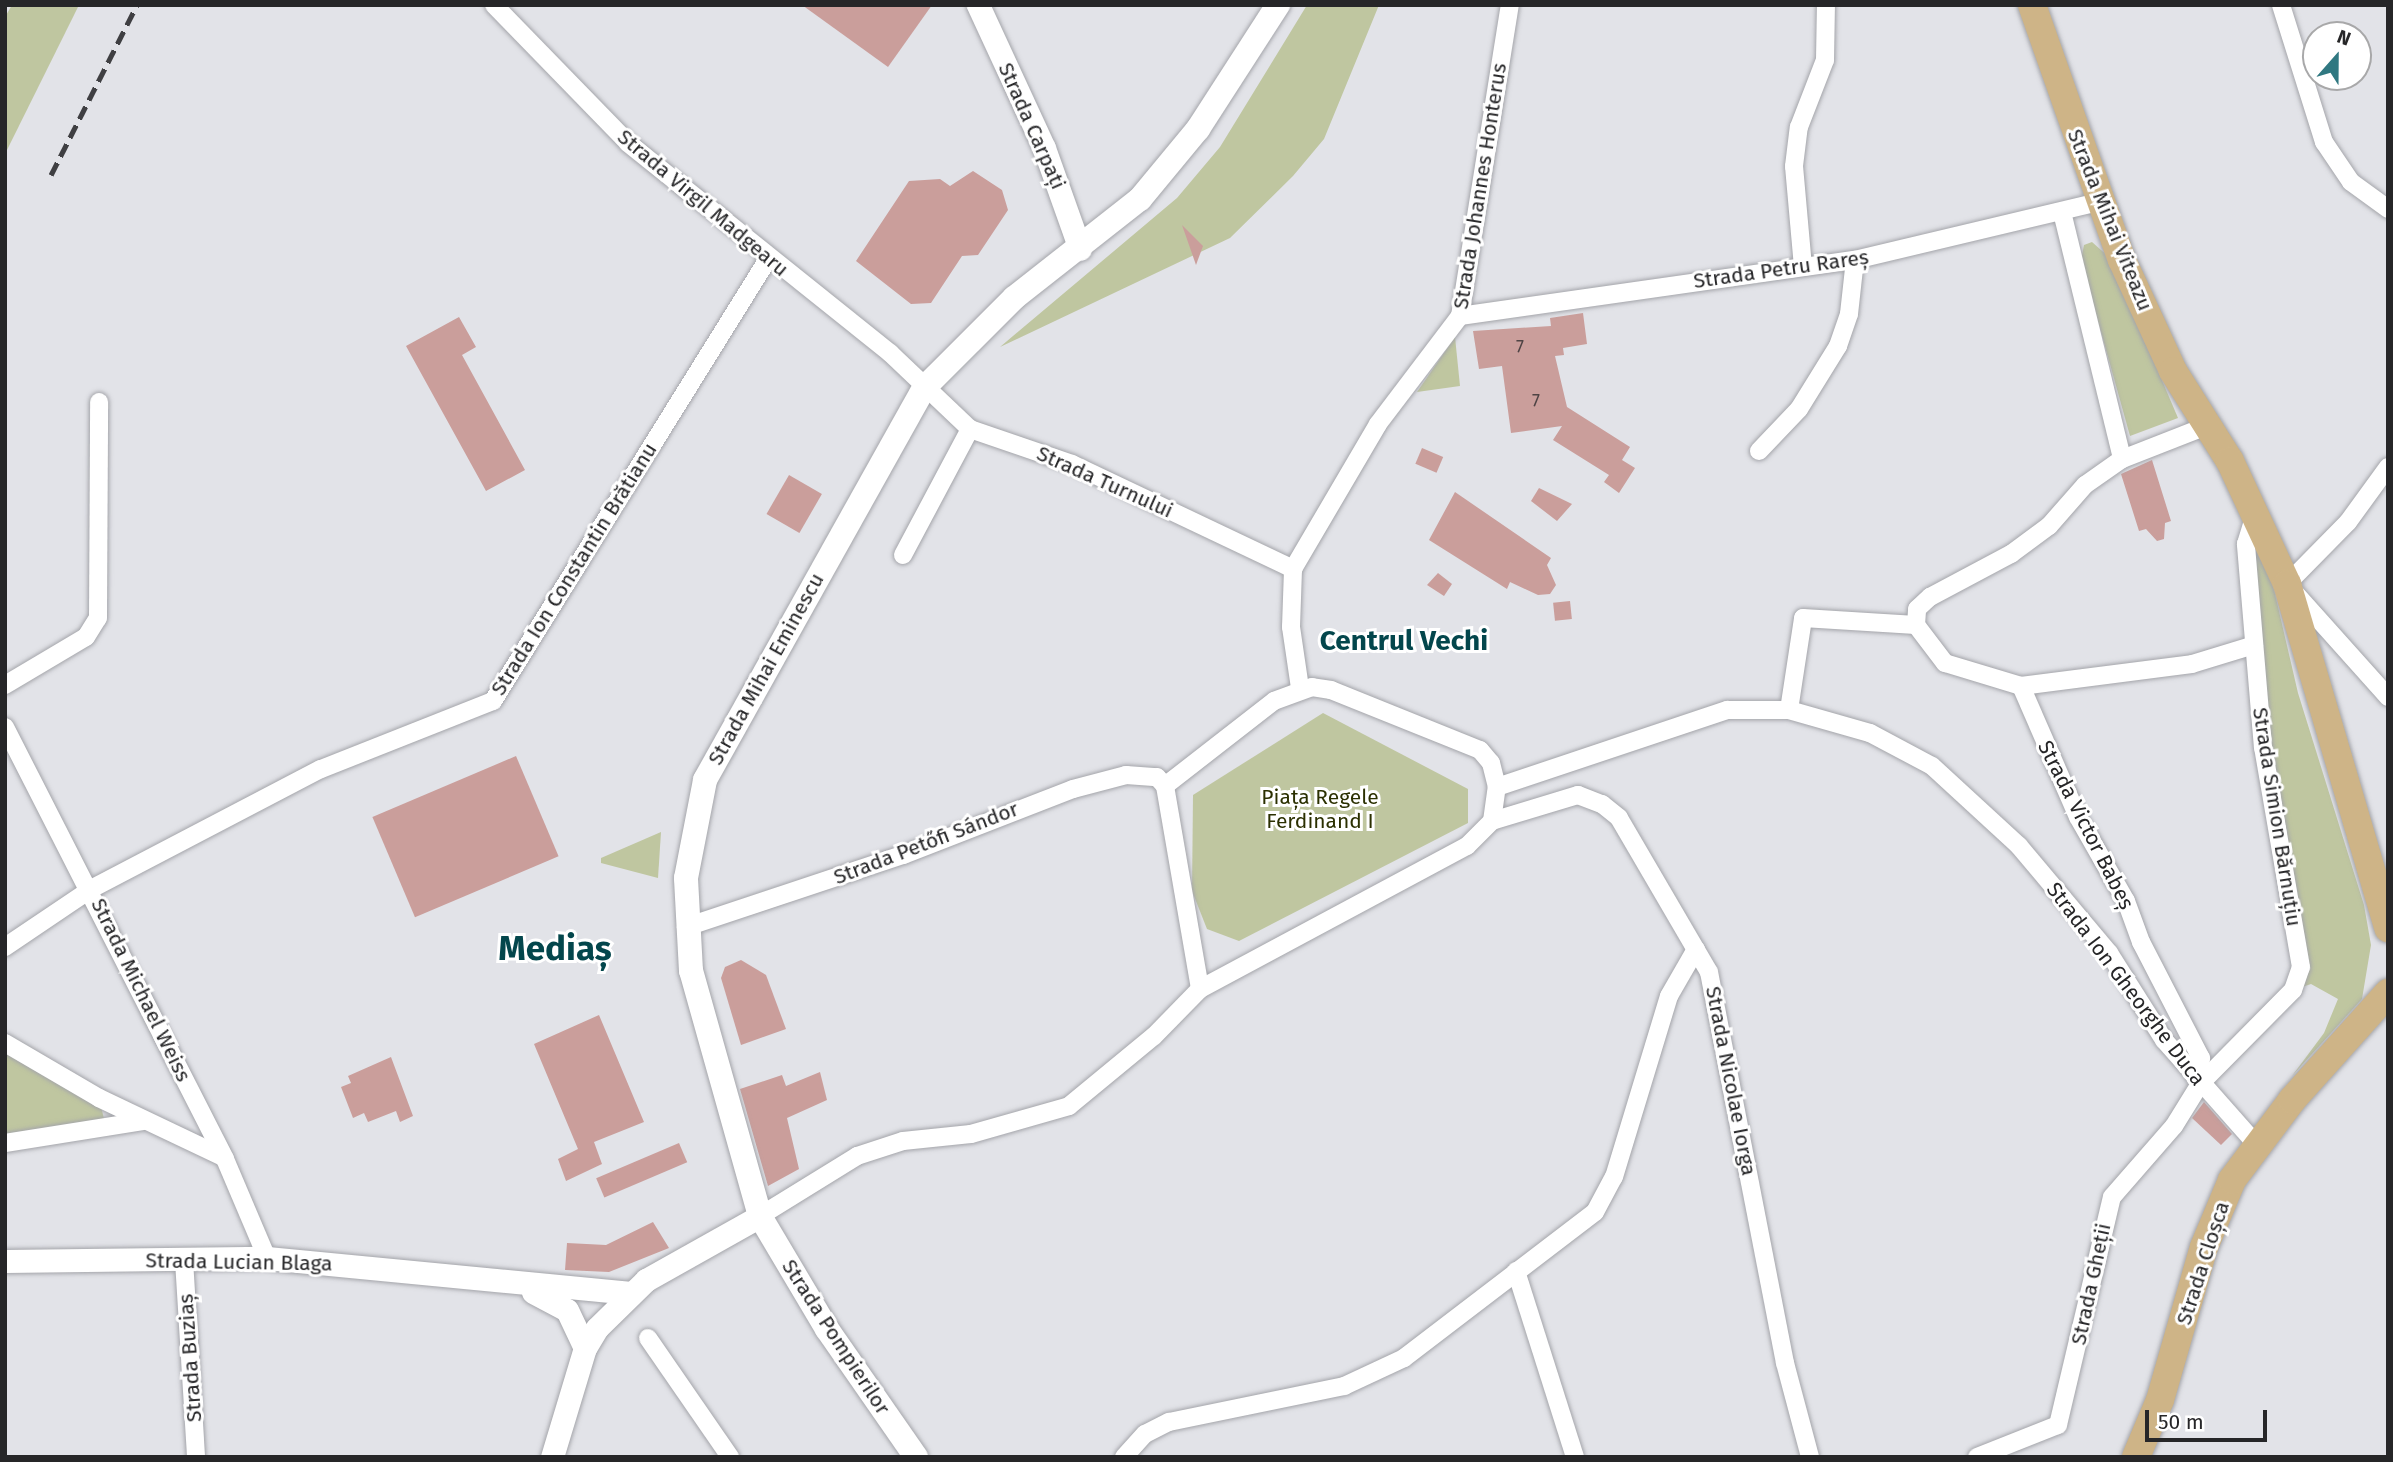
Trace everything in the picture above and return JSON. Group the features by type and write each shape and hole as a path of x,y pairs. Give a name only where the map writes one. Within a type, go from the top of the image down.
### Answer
{"main road":[{"name":"Strada Mihai Eminescu","path":"760,1216 700,1015 685,928 688,858 713,758 925,387 1014,298 1080,249 1170,165 1278,5"},
{"name":"Strada Mihai Viteazu","path":"2032,5 2098,202 2173,371 2209,425 2256,512 2287,584 2388,928"},
{"name":"Strada Cloșca","path":"2136,1457 2160,1400 2213,1224 2256,1144 2388,993"},
{"name":"Strada Pompierilor","path":"760,1216 827,1329 915,1457"}],"street":[{"name":"Strada Virgil Madgearu","path":"494,5 628,143 768,259 890,353 925,387"},
{"name":"Strada Carpați","path":"978,5 1044,148 1080,249"},
{"name":"Strada Johannes Honterus","path":"1293,569 1378,424 1460,316 1510,5"},
{"path":"1803,267 1794,166 1799,127 1825,60 1826,5"},
{"path":"2281,5 2324,142 2351,182 2388,209"},
{"name":"Strada Petru Rareș","path":"1460,316 1855,260 2098,202"},
{"name":"Strada Mihai Viteazu","path":"2062,212 2122,459"},
{"name":"Strada Ion Constantin Brătianu","path":"5,947 91,889 321,769 493,701 768,259"},
{"path":"1759,451 1798,409 1838,346 1849,314 1855,260"},
{"name":"Strada Turnului","path":"925,387 970,429 1072,464 1293,569"},
{"path":"5,685 86,637 97,618 99,402"},
{"path":"2209,425 2122,459 2085,485 2049,526 2011,554 1930,597 1917,609 1916,625 1945,663 2021,686 2192,664 2254,645"},
{"path":"903,555 970,429"},
{"path":"2388,467 2348,522 2287,584 2388,697"},
{"name":"Strada Simion Bărnuțiu","path":"2197,1080 2293,990 2301,967 2263,748 2246,544 2256,512"},
{"path":"1293,569 1291,627 1300,688"},
{"path":"1789,710 1797,629 1803,618 1916,625"},
{"name":"Strada Victor Babeș","path":"2021,686 2078,817 2126,901 2141,942 2201,1058 2197,1080"},
{"path":"552,1457 585,1348 628,1293 857,1156 903,1141 971,1135 1069,1106 1154,1036 1200,989 1467,846 1492,821 1497,787 1491,763 1480,750 1331,690 1300,688 1274,701 1165,786 1200,989"},
{"name":"Strada Ion Gheorghe Duca","path":"1497,787 1727,710 1789,710 1892,744 1932,766 1975,803 2062,894 2197,1080 2256,1144"},
{"name":"Strada Michael Weiss","path":"5,727 91,889 223,1157 267,1258"},
{"name":"Strada Petőfi Sándor","path":"685,928 902,855 1073,789 1126,775 1157,777 1165,786"},
{"name":"Strada Nicolae Iorga","path":"1492,821 1578,795 1602,804 1619,818 1696,949 1715,995 1785,1363 1810,1457"},
{"path":"1124,1457 1137,1441 1169,1422 1344,1386 1405,1358 1516,1271 1582,1224 1606,1197 1669,996 1696,949"},
{"path":"5,1043 144,1121 223,1157"},
{"name":"Strada Gheții","path":"1977,1457 2058,1425 2104,1217 2122,1181 2174,1126 2197,1080"},
{"path":"5,1143 144,1121"},
{"name":"Strada Lucian Blaga","path":"5,1261 267,1258 628,1293"},
{"name":"Strada Buziaș","path":"184,1260 196,1457"},
{"path":"1516,1271 1575,1457"},
{"name":"Strada Lucian Blaga","path":"514,1283 568,1310 585,1348"},
{"path":"648,1338 730,1457"}],"green space":[{"path":"12,5 79,5 5,154 5,17"},
{"path":"1307,5 1379,5 1324,139 1293,176 1230,238 1000,347 1177,198 1220,147"},
{"path":"2092,242 2110,258 2178,418 2130,436 2081,260 2084,245"},
{"path":"1455,337 1460,386 1417,392"},
{"path":"2256,512 2298,693 2364,905 2371,945 2362,999 2292,1076 2324,1033 2338,999 2311,984 2293,990 2301,967 2263,748 2246,544"},
{"name":"Piața Regele Ferdinand I","path":"1323,713 1468,789 1468,823 1239,941 1207,929 1192,891 1193,795"},
{"path":"661,832 658,878 601,863 601,858"},
{"path":"5,1043 99,1098 105,1123 5,1143"}],"building":[{"path":"802,5 932,5 888,67"},
{"path":"973,171 1002,190 1008,210 978,255 962,256 931,303 911,304 856,261 909,181 940,179 950,186"},
{"path":"1182,225 1203,246 1196,265"},
{"path":"1583,313 1587,344 1563,348 1564,355 1555,356 1567,407 1630,447 1622,460 1635,468 1619,493 1604,482 1609,475 1553,440 1562,426 1511,433 1502,366 1479,369 1473,331 1551,326 1550,318"},
{"path":"459,317 476,347 462,355 525,470 486,491 406,346"},
{"path":"1422,448 1443,457 1437,473 1415,464"},
{"path":"2152,460 2171,521 2165,523 2164,539 2157,541 2146,529 2139,531 2121,474"},
{"path":"789,475 822,494 799,533 766,514"},
{"path":"1539,488 1572,504 1557,521 1531,501"},
{"path":"1455,492 1551,558 1547,565 1556,585 1550,594 1538,595 1510,582 1507,589 1429,540"},
{"path":"1438,573 1452,584 1444,596 1427,585"},
{"path":"1570,601 1572,619 1555,621 1553,603"},
{"path":"516,756 559,856 415,917 372,817"},
{"path":"741,960 766,975 786,1029 741,1045 721,978 725,967"},
{"path":"599,1015 644,1122 594,1142 602,1164 566,1181 558,1159 578,1149 534,1044"},
{"path":"391,1057 413,1116 400,1122 396,1111 368,1122 364,1113 353,1118 341,1087 351,1083 348,1076"},
{"path":"820,1072 827,1100 787,1118 799,1169 768,1186 740,1089 782,1075 786,1086"},
{"path":"2204,1102 2232,1134 2221,1145 2192,1118"},
{"path":"679,1143 687,1162 604,1197 596,1178"},
{"path":"653,1222 669,1248 609,1272 565,1270 567,1243 606,1245"}],"railway":[{"path":"51,175 137,5"}],"district":[{"name":"Centrul Vechi","path":"1404,641"},
{"name":"Mediaș","path":"555,948"}]}
